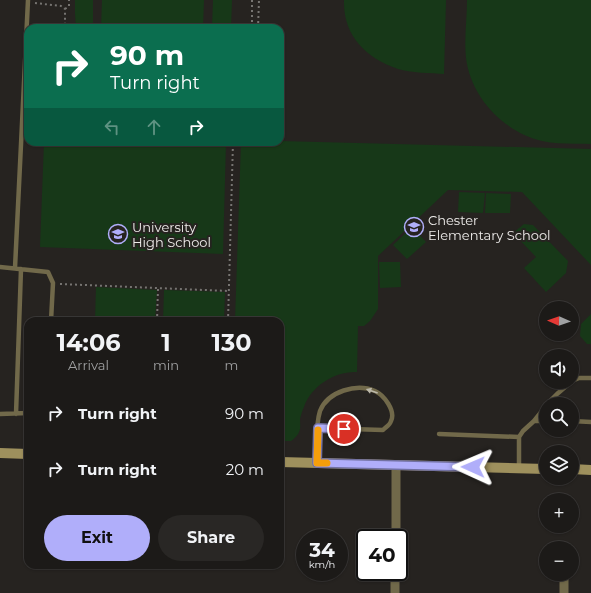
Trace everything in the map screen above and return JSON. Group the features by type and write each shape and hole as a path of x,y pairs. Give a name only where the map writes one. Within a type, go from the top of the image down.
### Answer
{"street":[{"path":"0,454 24,454"},
{"path":"284,462 539,469"},
{"path":"396,465 396,529"},
{"path":"579,470 591,470"},
{"path":"395,593 396,581"},
{"path":"564,581 564,593"}],"lane":[{"path":"27,24 28,0"},
{"path":"15,268 24,82"},
{"path":"0,267 48,272 53,283 52,317"},
{"path":"16,414 21,268"},
{"path":"579,378 591,378"},
{"path":"317,463 318,428 320,412 324,404 332,396 342,391 351,389 368,389 376,391 381,395 390,407 392,421 389,426 383,430 318,428"},
{"path":"554,397 563,389"},
{"path":"0,414 24,413"},
{"path":"519,468 519,437 539,415"},
{"path":"534,421 539,421"},
{"path":"579,422 591,422"},
{"path":"439,434 519,437"}],"path":[{"path":"65,24 65,9 69,6 69,0"},
{"path":"252,0 252,24"},
{"path":"258,24 259,0"},
{"path":"41,3 45,5 61,6 65,9"},
{"path":"228,317 233,146"},
{"path":"53,283 101,287 229,292"},
{"path":"157,317 158,289"}],"green space":[{"path":"75,0 93,0 93,24 76,24"},
{"path":"102,0 204,0 203,24 101,24"},
{"path":"213,0 232,0 231,24 212,24"},
{"path":"344,0 446,0 444,74 398,69 376,59 359,44 352,35 345,13"},
{"path":"467,0 591,0 591,144 554,143 542,141 515,130 492,111 482,99 469,73 465,51"},
{"path":"284,141 591,149 591,265 522,192 448,190 378,256 378,309 370,321 364,326 358,326 357,372 340,374 318,386 307,399 300,419 300,429 295,438 291,441 284,441 284,317 235,317 241,146 284,146"},
{"path":"44,146 226,146 223,254 40,247"},
{"path":"459,192 485,193 483,213 458,212"},
{"path":"486,193 511,194 510,213 485,213"},
{"path":"524,224 533,225 568,261 566,273 546,292 524,268 536,257 513,233"},
{"path":"412,227 426,242 407,259 393,245"},
{"path":"379,262 400,262 401,287 380,288"},
{"path":"96,287 157,290 155,317 95,317"},
{"path":"164,290 225,292 224,317 163,317"},
{"path":"591,314 591,344 587,344 580,336 581,324"}],"slow traffic":[{"path":"318,430 317,463 327,463"}],"place":[{"name":"Chester Elementary School","path":"414,227"},
{"name":"University High School","path":"118,234"}],"route":[{"path":"344,429 318,428 317,463 473,467"}]}
